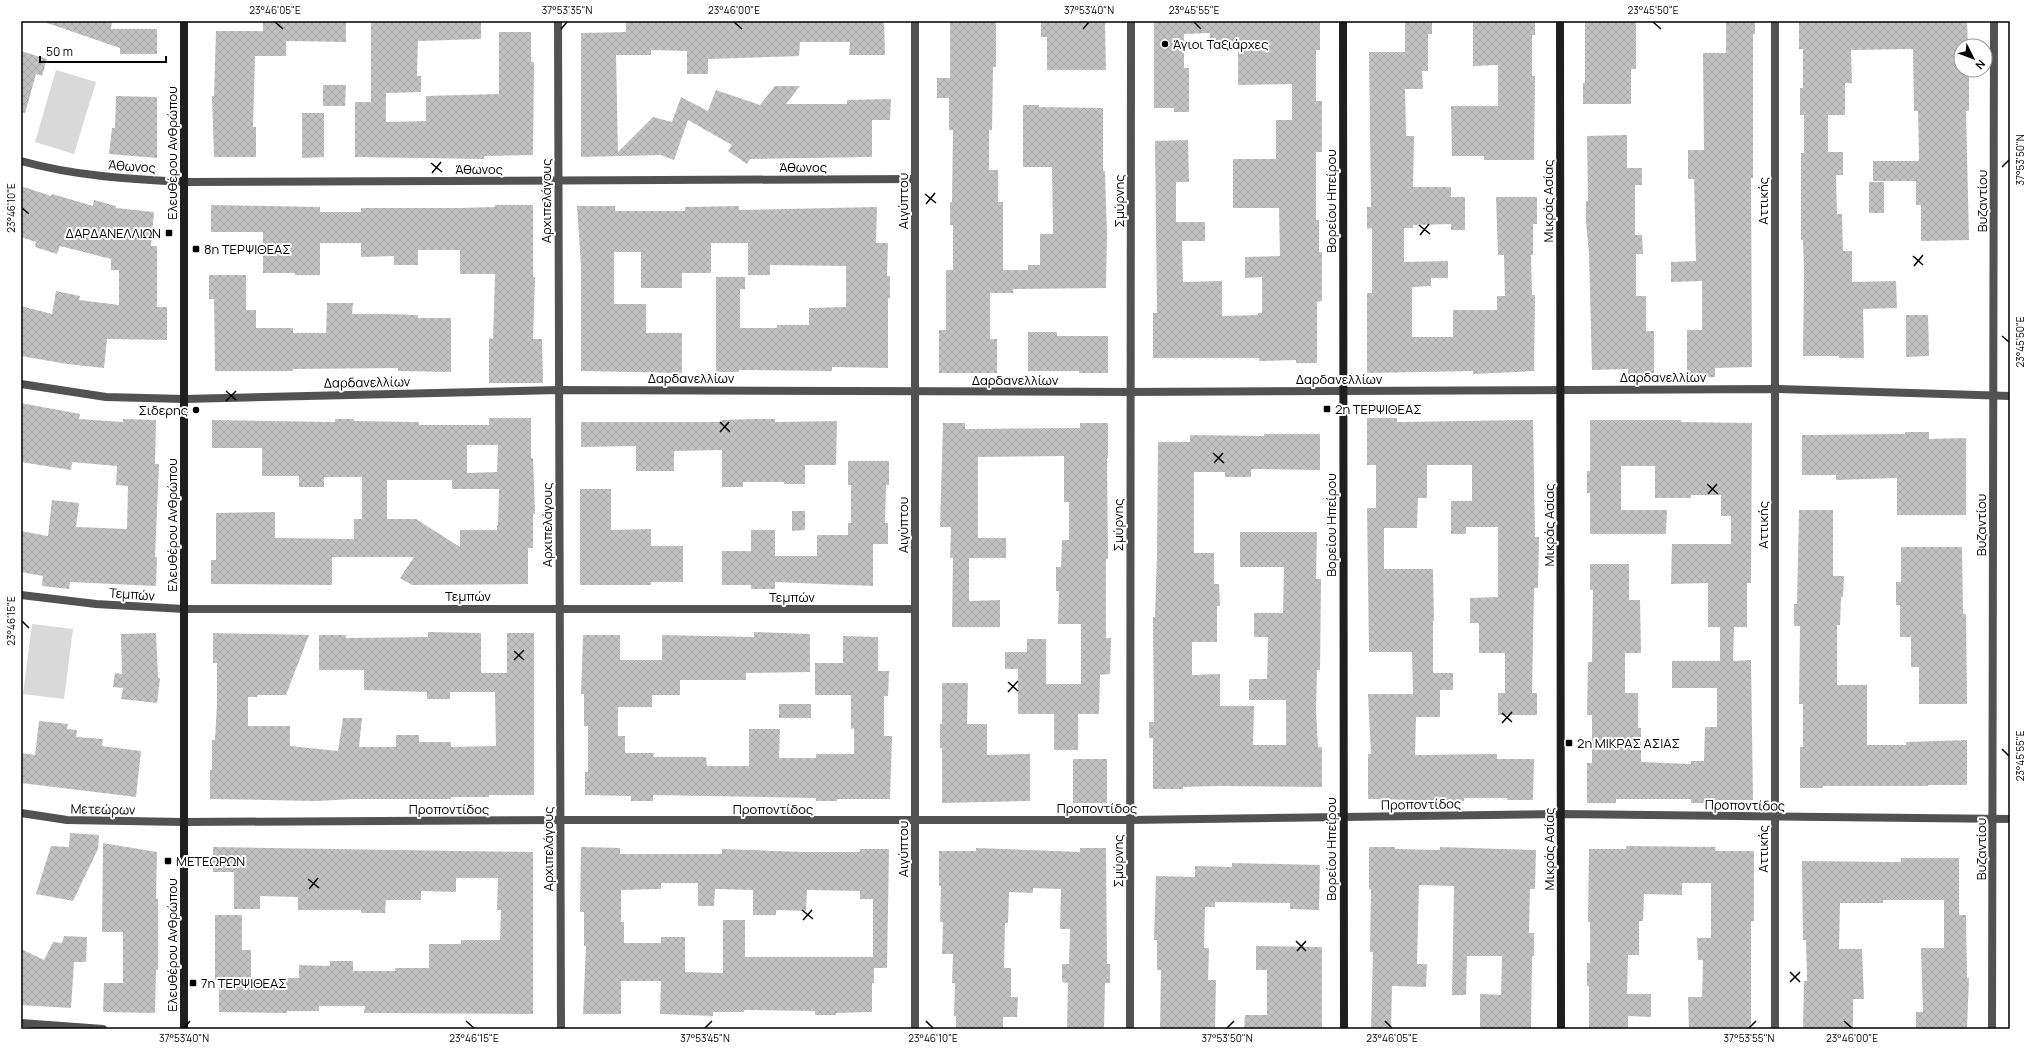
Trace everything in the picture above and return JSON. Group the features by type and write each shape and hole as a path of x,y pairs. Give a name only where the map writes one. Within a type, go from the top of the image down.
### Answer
{"street":[{"name":"Ελευθέρου Ανθρώπου","path":"184,21 184,1029"},
{"name":"Αρχιπελάγους","path":"558,21 561,1029"},
{"name":"Αιγύπτου","path":"915,21 915,1029"},
{"name":"Σμύρνης","path":"1130,1029 1131,21"},
{"name":"Βορείου Ηπείρου","path":"1343,21 1344,1029"},
{"name":"Μικράς Ασίας","path":"1560,21 1561,1029"},
{"name":"Αττικής","path":"1775,21 1775,1029"},
{"name":"Βυζαντίου","path":"1992,1029 1994,21"},
{"name":"Άθωνος","path":"21,161 46,168 114,178 184,182 915,179"},
{"name":"Δαρδανελλίων","path":"21,384 106,397 184,399 559,390 1130,392 1775,389 2010,396"},
{"name":"Τεμπών","path":"21,595 96,604 184,609 915,609"},
{"name":"Μετεώρων","path":"21,813 67,820 184,822"},
{"name":"Προποντίδος","path":"184,822 560,820 1130,820 1561,814 2010,819"},
{"path":"21,1023 104,1029"}],"shaded area":[{"path":"56,70 96,82 74,154 35,142"},
{"path":"32,624 73,629 64,699 23,694"}],"building":[{"path":"48,21 112,21 111,29 157,29 157,54 120,54 120,48 47,23"},
{"path":"263,21 346,21 346,42 286,41 286,56 255,56 253,127 256,127 256,157 214,157 212,96 214,96 216,31 263,31"},
{"path":"371,21 481,21 481,39 418,41 417,76 421,76 421,92 386,93 386,122 426,121 426,96 499,94 499,32 531,32 531,62 534,62 533,155 484,156 484,159 355,157 355,102 371,102"},
{"path":"626,21 884,21 885,55 849,55 850,42 800,42 799,56 708,59 708,74 687,74 687,51 651,50 651,55 616,55 618,152 653,117 672,122 681,97 708,111 716,90 760,105 775,86 800,86 786,104 847,104 847,100 891,99 890,120 872,120 872,157 750,159 747,164 728,151 732,145 688,120 674,160 661,155 581,157 581,33 626,32"},
{"path":"950,21 996,21 996,67 993,67 992,130 989,130 989,170 998,170 998,202 1003,202 1003,270 1028,270 1028,265 1040,265 1040,234 1053,234 1052,167 1023,167 1023,105 1039,105 1039,107 1103,108 1103,171 1105,171 1107,234 1106,288 1013,289 1013,293 990,293 990,339 997,339 997,373 939,373 939,330 946,330 946,270 953,270 953,225 950,225 950,202 952,202 953,130 949,130 949,98 937,98 937,78 950,78"},
{"path":"1041,21 1105,21 1106,70 1047,70 1047,37 1041,37"},
{"path":"1154,21 1320,21 1320,50 1316,50 1316,101 1322,101 1322,152 1316,152 1316,220 1319,220 1319,252 1322,252 1322,301 1317,302 1317,363 1296,363 1296,360 1259,361 1259,358 1153,358 1153,313 1157,313 1155,141 1188,140 1189,182 1176,182 1176,222 1205,222 1205,241 1182,241 1183,282 1222,281 1222,316 1258,315 1258,313 1262,313 1262,277 1245,278 1245,257 1280,256 1279,208 1233,208 1233,159 1276,159 1276,120 1292,120 1292,84 1238,85 1238,44 1210,45 1210,33 1184,34 1184,68 1189,68 1189,112 1174,112 1174,108 1154,108"},
{"path":"1405,21 1432,21 1432,34 1428,34 1428,71 1422,71 1423,89 1405,89 1406,136 1414,136 1413,187 1451,187 1451,197 1465,197 1465,230 1451,230 1451,224 1413,225 1413,228 1404,228 1404,262 1448,261 1448,278 1431,278 1431,286 1412,287 1412,337 1453,337 1453,310 1497,310 1497,296 1505,296 1504,255 1498,255 1496,197 1537,197 1537,224 1533,224 1533,255 1531,255 1532,295 1535,295 1534,371 1473,374 1473,371 1367,373 1367,293 1372,293 1372,228 1367,229 1367,207 1371,207 1369,52 1405,52"},
{"path":"1473,21 1535,21 1535,35 1532,35 1532,76 1535,76 1534,160 1484,160 1484,156 1452,156 1451,106 1498,106 1498,65 1473,66"},
{"path":"1585,21 1636,21 1636,69 1631,69 1631,104 1583,104 1583,83 1585,83"},
{"path":"1726,21 1755,21 1755,34 1753,34 1753,178 1751,178 1752,367 1715,368 1715,377 1687,378 1687,330 1702,330 1702,281 1671,282 1671,262 1696,261 1694,179 1688,179 1688,150 1704,150 1703,53 1726,53"},
{"path":"1799,21 1967,21 1968,38 1953,38 1953,78 1969,78 1969,111 1966,111 1969,240 1921,241 1921,205 1916,205 1916,181 1873,181 1873,161 1919,161 1918,111 1914,111 1913,49 1851,50 1852,83 1845,83 1845,115 1828,115 1828,152 1843,152 1843,175 1836,175 1837,214 1842,214 1843,251 1852,251 1852,282 1896,281 1897,308 1863,309 1864,358 1803,356 1804,271 1803,240 1801,240 1801,153 1804,153 1804,115 1800,115 1800,88 1803,88 1803,49 1799,49"},
{"path":"21,51 47,59 42,76 36,74 25,113 21,112"},
{"path":"323,85 346,85 345,106 323,106"},
{"path":"116,96 157,97 157,158 109,154 112,128 115,128"},
{"path":"302,113 324,113 324,157 302,158"},
{"path":"1627,135 1627,168 1642,168 1642,185 1635,185 1635,235 1642,235 1643,254 1636,254 1636,296 1646,296 1646,331 1654,331 1654,373 1628,374 1628,369 1592,370 1589,254 1586,221 1586,201 1588,201 1587,136"},
{"path":"1869,182 1884,182 1884,213 1869,213"},
{"path":"21,186 51,196 52,194 93,206 94,200 116,206 116,208 154,212 151,246 157,246 157,307 167,307 167,340 107,339 104,368 67,364 21,356 21,306 52,314 56,291 80,296 79,300 119,305 119,270 111,270 111,259 60,246 57,254 35,247 36,242 21,237"},
{"path":"211,205 320,207 320,212 361,212 361,208 460,208 495,207 495,205 533,205 533,277 535,277 533,339 542,339 543,383 489,383 489,338 493,339 495,274 460,274 460,250 418,250 418,265 394,265 394,256 361,257 361,243 320,243 320,275 263,273 263,232 211,232"},
{"path":"577,206 615,206 615,211 685,211 685,207 739,206 739,210 877,207 876,243 888,243 887,276 890,276 890,298 888,298 888,368 832,367 832,371 739,370 739,372 716,372 716,277 745,277 745,289 740,289 740,328 777,328 777,325 809,325 809,308 846,307 846,266 770,265 770,275 748,275 748,243 711,243 711,273 682,273 682,288 641,288 641,252 614,252 614,304 646,304 646,333 682,333 682,373 581,371 581,265"},
{"path":"209,275 246,275 246,310 256,310 256,328 293,328 293,333 326,333 327,303 353,303 352,314 418,315 418,318 451,318 451,372 398,371 398,368 293,369 293,371 215,371 214,299 209,299"},
{"path":"1906,315 1928,315 1929,356 1906,357"},
{"path":"1028,332 1057,332 1057,336 1108,336 1108,373 1079,373 1079,371 1028,371"},
{"path":"21,403 80,414 79,419 123,422 123,419 156,420 155,464 159,464 155,557 157,557 156,586 70,582 69,589 42,586 43,576 21,572 21,531 48,536 52,500 79,503 76,527 127,529 128,486 116,485 117,466 72,462 71,470 21,462"},
{"path":"489,418 531,418 531,458 533,458 535,514 533,514 533,548 528,548 528,584 412,585 400,578 414,557 332,557 332,585 211,584 211,560 216,560 216,513 275,512 275,538 354,539 354,519 362,519 362,477 324,477 324,487 299,487 299,476 262,476 262,448 212,448 212,420 335,422 335,419 354,419 354,421 419,422 419,425 489,425","holes":["467,445 498,445 497,472 467,473","387,480 452,480 452,489 499,489 497,530 460,530 460,547 416,519 387,519"]},
{"path":"1367,418 1397,418 1397,422 1533,420 1535,537 1539,537 1538,588 1534,588 1532,693 1537,693 1537,715 1498,715 1498,693 1505,693 1505,653 1479,653 1479,623 1470,623 1470,598 1498,597 1498,527 1466,527 1466,534 1451,534 1451,501 1472,501 1472,465 1427,465 1427,498 1418,498 1417,528 1384,528 1384,569 1433,569 1433,673 1453,673 1453,690 1440,690 1440,717 1416,717 1415,755 1497,754 1497,759 1534,759 1533,800 1507,800 1507,798 1464,798 1464,801 1368,799 1368,754 1371,754 1368,694 1413,694 1412,652 1369,652 1367,508 1376,508 1376,465 1367,465"},
{"path":"775,419 775,422 837,421 836,465 805,465 805,484 784,484 784,482 743,482 743,487 722,487 722,450 674,451 674,471 636,471 636,446 581,447 581,422 722,422 722,420"},
{"path":"1590,420 1681,420 1681,422 1752,423 1751,583 1747,583 1747,627 1734,627 1733,661 1751,660 1753,800 1714,800 1714,803 1691,803 1691,799 1616,799 1616,803 1587,803 1587,763 1592,763 1592,715 1587,715 1588,662 1592,662 1593,590 1590,590 1590,564 1629,564 1629,600 1640,600 1641,653 1625,653 1625,693 1638,693 1638,728 1641,728 1641,762 1691,764 1691,761 1704,761 1705,727 1717,727 1717,688 1672,688 1672,661 1720,661 1720,627 1708,627 1708,583 1671,584 1672,544 1731,544 1731,516 1721,516 1721,495 1691,495 1691,498 1655,498 1655,466 1621,466 1621,510 1667,510 1666,534 1590,534 1590,493 1587,493 1587,471 1590,471"},
{"path":"943,423 965,423 965,429 1080,428 1080,423 1108,423 1108,559 1106,559 1106,638 1111,638 1110,674 1100,675 1099,714 1078,714 1078,750 1054,750 1054,714 1018,714 1018,669 1005,669 1005,652 1027,652 1027,639 1046,639 1046,684 1081,684 1081,624 1058,624 1059,591 1056,591 1056,567 1061,567 1062,540 1069,540 1069,502 1064,502 1064,456 978,457 978,538 1006,538 1006,558 969,558 969,601 1000,600 1000,627 952,627 953,558 950,558 951,527 940,527"},
{"path":"1905,432 1929,432 1929,439 1966,438 1966,515 1897,515 1897,478 1836,480 1836,475 1802,475 1802,435 1905,434"},
{"path":"1264,434 1320,434 1320,470 1251,469 1251,477 1225,477 1225,472 1194,472 1194,553 1214,553 1214,584 1219,584 1220,606 1217,606 1217,642 1192,642 1192,675 1220,674 1220,706 1254,706 1253,745 1286,745 1286,700 1249,700 1249,679 1267,679 1268,637 1254,637 1254,613 1283,613 1284,567 1240,567 1240,532 1317,532 1316,579 1321,579 1320,670 1317,670 1316,710 1318,747 1322,747 1322,787 1216,786 1183,787 1183,789 1153,789 1153,738 1149,738 1149,722 1154,722 1153,617 1155,617 1157,553 1158,442 1190,442 1190,435 1264,436"},
{"path":"848,461 889,461 889,485 886,485 885,523 888,523 888,544 873,544 873,586 775,582 775,589 751,589 751,585 722,585 722,551 751,551 751,530 775,530 775,556 817,556 817,535 848,535 848,523 851,523 851,485 848,485"},
{"path":"580,489 611,489 611,530 651,529 651,546 683,546 683,582 651,582 651,585 580,585"},
{"path":"1799,510 1833,510 1833,576 1844,576 1843,597 1841,597 1840,625 1837,625 1837,685 1867,685 1867,745 1906,745 1906,742 1967,740 1967,785 1823,786 1823,788 1800,788 1800,747 1803,747 1803,704 1799,704 1800,626 1794,626 1794,604 1797,604"},
{"path":"792,511 805,511 805,530 792,531"},
{"path":"1901,547 1962,547 1963,614 1966,614 1967,704 1919,704 1919,667 1911,667 1911,637 1900,637 1900,605 1896,605 1896,582 1901,582"},
{"path":"428,632 481,633 481,673 507,673 507,633 534,633 534,795 489,795 489,797 451,797 451,799 354,799 316,801 210,799 212,740 215,740 217,704 217,663 213,663 213,633 309,635 286,695 257,695 257,697 248,697 248,726 290,726 290,746 338,751 343,718 362,718 359,747 396,747 396,735 419,735 419,742 451,742 451,747 496,746 495,692 450,692 450,699 427,699 427,692 364,690 364,670 319,670 319,635 346,635 346,638 428,637"},
{"path":"754,632 810,634 810,672 746,673 746,680 680,680 680,695 652,695 652,707 618,707 618,736 625,736 625,753 654,753 653,757 706,757 707,766 749,766 749,729 780,729 779,758 816,758 816,754 854,754 854,728 851,729 851,695 815,695 815,663 843,663 843,636 878,637 878,671 889,671 888,696 884,696 884,736 892,736 890,799 837,799 837,801 816,801 816,798 653,795 653,801 631,801 631,796 585,795 585,772 588,772 588,726 584,726 584,694 581,694 583,635 620,635 620,660 662,660 662,635 754,637"},
{"path":"156,633 158,678 160,678 157,703 121,699 123,688 113,687 115,673 122,674 121,634"},
{"path":"942,683 968,683 967,724 987,724 987,755 1030,754 1030,801 942,803 942,748 940,748 940,724 942,724"},
{"path":"779,704 811,704 811,718 779,718"},
{"path":"39,721 68,724 67,729 77,730 76,737 103,739 102,746 141,751 136,797 21,783 21,753 35,755"},
{"path":"1073,759 1107,759 1107,803 1073,803"},
{"path":"70,833 99,835 98,849 73,901 36,894 51,846 69,847"},
{"path":"103,843 157,852 156,899 158,899 158,970 156,970 155,1013 103,1012 104,983 123,983 123,932 102,932"},
{"path":"1626,846 1716,847 1715,851 1754,851 1754,921 1751,921 1751,1029 1689,1029 1688,997 1702,997 1703,960 1698,960 1697,938 1711,938 1711,883 1682,883 1682,895 1644,894 1643,921 1639,921 1639,955 1628,955 1627,994 1651,994 1651,1017 1628,1016 1628,1029 1589,1029 1589,986 1587,986 1587,963 1590,963 1590,922 1588,922 1589,849 1626,849"},
{"path":"213,847 533,852 533,1014 364,1013 365,1006 319,1006 319,1011 287,1011 287,1013 219,1012 219,980 215,980 215,915 242,915 242,950 251,950 251,978 299,978 299,965 330,966 330,961 353,961 353,971 395,971 395,968 429,968 429,944 461,944 461,940 500,940 501,910 497,910 498,878 456,878 456,892 421,891 421,900 386,900 385,913 361,913 361,910 298,910 298,897 260,896 260,909 234,909 234,872 213,872"},
{"path":"581,847 620,848 620,854 722,854 722,849 860,852 860,849 889,849 887,968 874,968 874,983 872,983 872,1012 815,1015 815,1011 744,1010 744,1012 713,1012 713,1016 660,1014 661,981 621,981 621,1014 583,1014 586,946 584,946 584,912 580,912","holes":["661,883 698,883 698,906 714,906 715,889 753,890 753,915 776,915 776,910 806,911 807,890 860,891 860,899 873,899 873,957 745,957 745,920 723,920 723,973 685,972 685,937 661,937 661,943 624,943 624,922 621,922 621,890 661,889"]},
{"path":"1369,847 1440,850 1440,847 1536,850 1535,889 1530,889 1529,933 1534,933 1534,956 1532,956 1531,1029 1480,1029 1480,994 1501,995 1502,956 1467,956 1466,995 1452,995 1454,886 1419,885 1417,964 1427,964 1426,987 1392,986 1391,1029 1371,1029 1373,952 1370,952 1371,889 1369,889"},
{"path":"976,848 1080,852 1080,848 1106,848 1107,964 1110,964 1110,983 1105,983 1104,1029 1067,1029 1068,983 1062,982 1062,964 1069,964 1070,929 1060,929 1061,889 1033,888 1033,893 1009,892 1008,923 1005,923 1004,968 1011,968 1011,997 1018,997 1017,1017 1003,1017 1003,1029 956,1029 956,1016 954,1016 955,983 952,983 953,954 942,954 943,922 940,922 941,886 939,886 939,851 976,851"},
{"path":"1901,858 1959,858 1959,915 1966,915 1967,978 1969,978 1967,1029 1916,1029 1916,1012 1923,1012 1921,948 1944,948 1944,900 1883,900 1883,903 1840,903 1839,949 1862,949 1864,999 1853,999 1853,1029 1803,1029 1804,981 1807,981 1806,940 1803,940 1802,861 1901,862"},
{"path":"1232,863 1320,865 1319,910 1290,909 1290,903 1215,902 1215,907 1205,907 1204,948 1209,948 1208,980 1216,980 1215,1029 1160,1029 1161,970 1157,970 1157,940 1154,940 1156,876 1195,877 1195,866 1232,867"},
{"path":"64,936 87,937 86,962 74,962 71,1008 21,1005 21,949 44,960 53,942 62,943"},
{"path":"1256,946 1322,947 1322,1029 1244,1029 1245,1015 1267,1015 1267,970 1256,970"}],"place":[{"name":"Άγιοι Ταξιάρχες","path":"1165,44"},
{"name":"ΔΑΡΔΑΝΕΛΛΙΩΝ","path":"169,233"},
{"name":"8η ΤΕΡΨΙΘΕΑΣ","path":"196,249"},
{"name":"2η ΤΕΡΨΙΘΕΑΣ","path":"1327,409"},
{"name":"Σιδερης","path":"196,410"},
{"name":"2η ΜΙΚΡΑΣ ΑΣΙΑΣ","path":"1569,743"},
{"name":"ΜΕΤΕΩΡΩΝ","path":"168,861"},
{"name":"7η ΤΕΡΨΙΘΕΑΣ","path":"193,983"}]}
